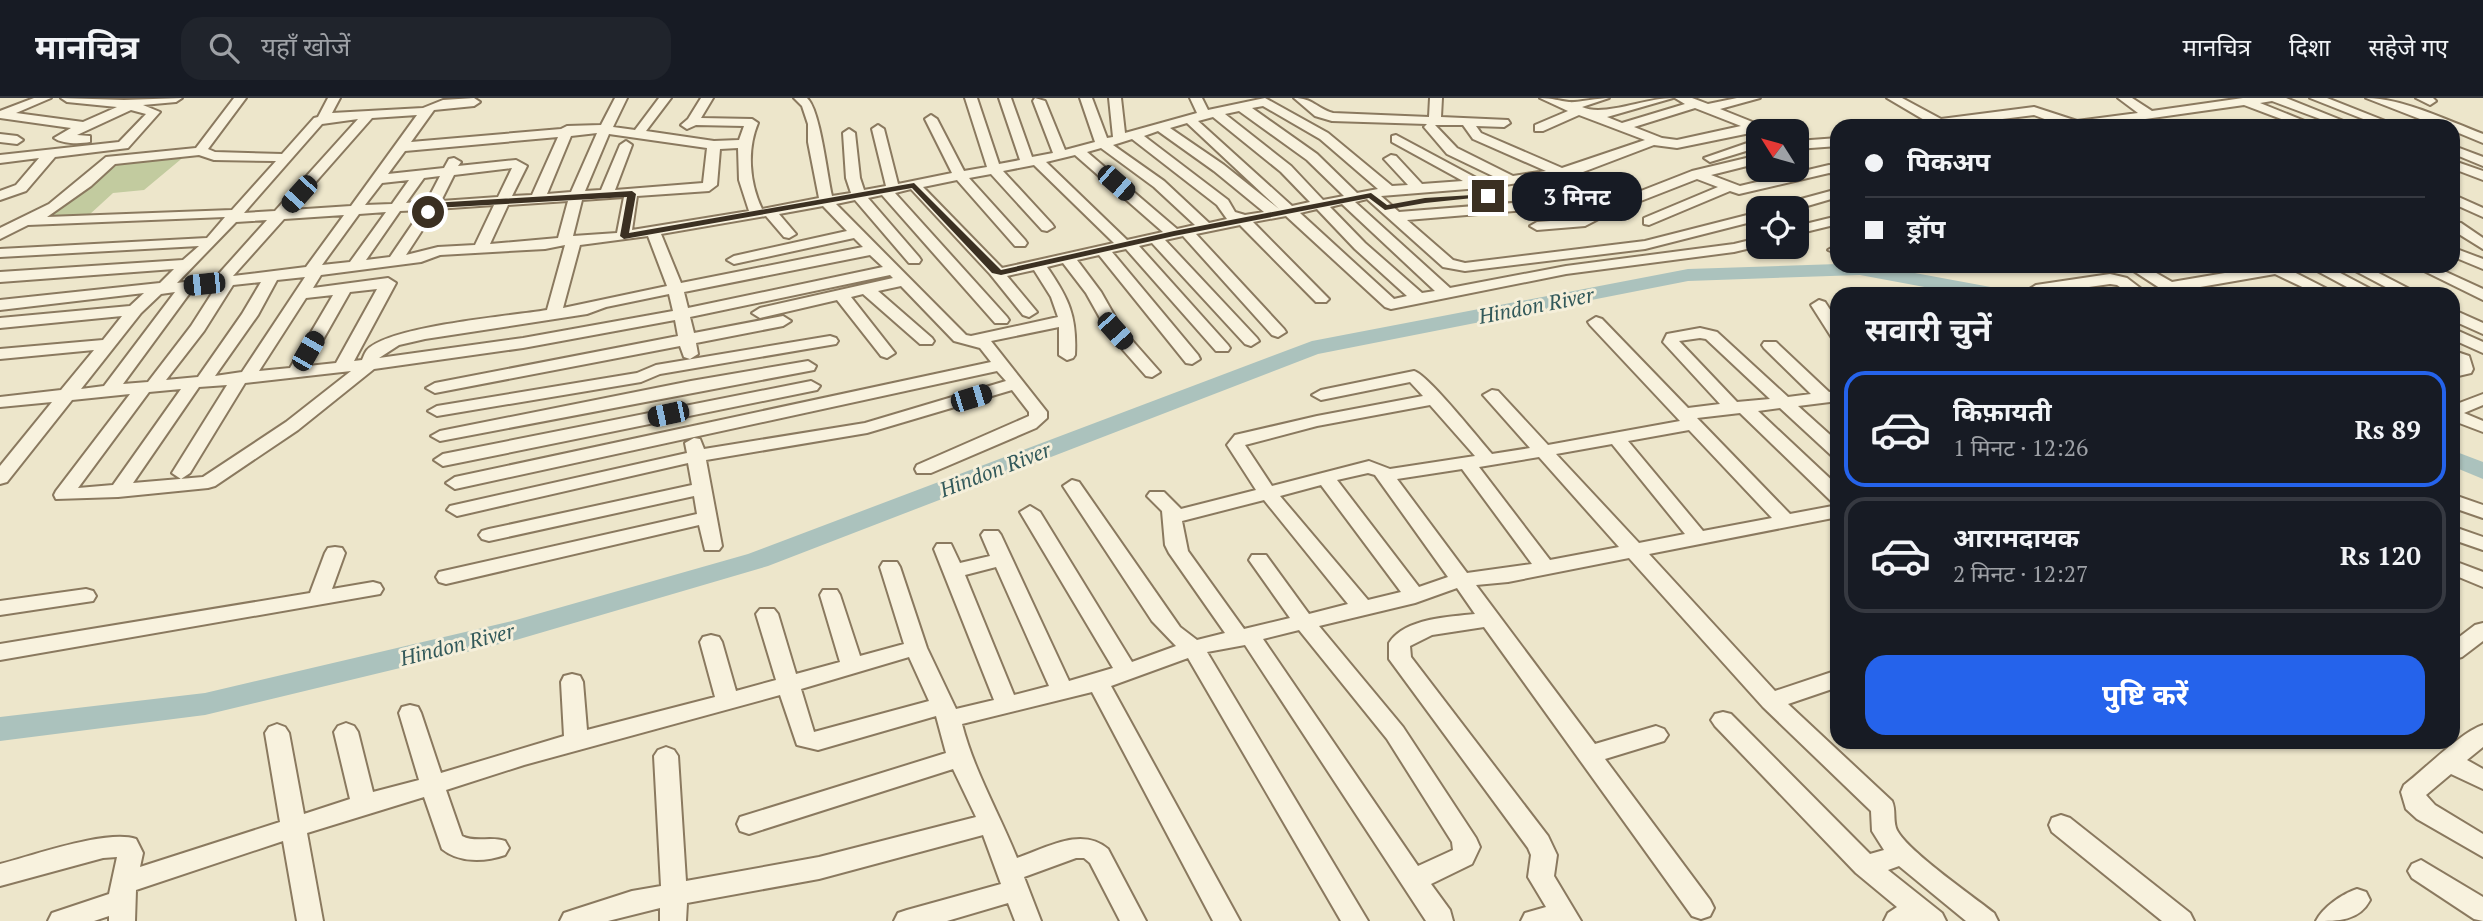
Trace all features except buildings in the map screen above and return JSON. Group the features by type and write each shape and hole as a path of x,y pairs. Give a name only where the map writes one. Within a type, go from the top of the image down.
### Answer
{"street":[{"path":"0,116 45,98"},
{"path":"67,98 140,103 176,98"},
{"path":"200,151 240,98"},
{"path":"163,288 324,118 334,98"},
{"path":"365,98 363,114 224,282 198,328 63,495 208,482 292,426 368,365 377,350 409,337 587,310 603,303 873,250"},
{"path":"554,313 578,196 603,129 621,98"},
{"path":"639,133 665,98"},
{"path":"668,138 693,121 707,98"},
{"path":"800,98 808,105 814,124 814,142 826,201 960,338 986,345 1038,412 1038,418 1030,424 924,469"},
{"path":"971,98 995,169 1047,227"},
{"path":"1005,98 1032,161 1126,244 1222,348"},
{"path":"1086,98 1102,143 1159,184 1205,227"},
{"path":"1115,98 1119,138"},
{"path":"1196,98 1210,113 1286,169 1360,246 1419,299"},
{"path":"1546,98 1657,140 1676,144 1746,131"},
{"path":"1539,128 1575,108 1603,98"},
{"path":"1596,116 1667,98"},
{"path":"1681,98 1746,124"},
{"path":"1624,126 1702,106 1754,98"},
{"path":"1893,98 1932,119"},
{"path":"2025,98 2042,112 2057,119"},
{"path":"2124,98 2150,115"},
{"path":"2118,119 2269,98"},
{"path":"2275,98 2331,119"},
{"path":"2316,98 2373,119"},
{"path":"2372,98 2430,119"},
{"path":"0,478 7,462 68,394 135,310 151,294 163,288 394,262 421,258 438,251 545,245 653,232 995,169 1077,150 1245,103 1276,99 1386,189 1392,190"},
{"path":"1039,101 1060,154"},
{"path":"2246,101 2293,119"},
{"path":"181,473 243,377 302,294 313,272 355,210 428,111 439,105 474,102"},
{"path":"1305,102 1324,116 1332,117 1434,114 1507,118 1467,122 1434,114"},
{"path":"130,137 60,138 140,103"},
{"path":"0,159 123,145 154,111 140,103"},
{"path":"1245,103 1312,157 1350,199 1446,293"},
{"path":"2225,104 2262,119"},
{"path":"324,118 428,111"},
{"path":"1986,119 2042,112"},
{"path":"1434,114 1452,151 1513,187"},
{"path":"2004,115 2010,119"},
{"path":"0,116 85,126"},
{"path":"1188,118 1281,211 1387,302 1396,304 1566,270 1746,245"},
{"path":"931,119 960,176 1020,243"},
{"path":"693,121 750,122 746,184 763,212 789,234"},
{"path":"1467,122 1478,136 1562,172"},
{"path":"1160,127 1281,211"},
{"path":"401,147 567,130 603,129 714,145 747,144"},
{"path":"878,129 889,190 1001,320"},
{"path":"537,199 550,175 567,130"},
{"path":"2460,130 2483,139"},
{"path":"849,133 853,178 859,195 914,260"},
{"path":"1134,134 1223,203 1229,215 1242,219 1321,299"},
{"path":"378,179 516,164 520,159 525,135"},
{"path":"0,138 17,140"},
{"path":"479,168 492,138"},
{"path":"1396,139 1477,184"},
{"path":"1390,212 1425,200 1513,187 1657,140"},
{"path":"394,262 432,205 463,141"},
{"path":"1810,145 1830,143"},
{"path":"22,223 281,215 684,191 708,187 714,145"},
{"path":"597,146 625,146 607,195"},
{"path":"1710,158 1746,147"},
{"path":"1077,150 1180,232 1278,332"},
{"path":"0,305 158,288 202,241 231,215 279,157 214,156 200,151 110,160 66,199 37,217 1,229"},
{"path":"2460,152 2483,162"},
{"path":"0,196 20,188 51,153"},
{"path":"1391,159 1419,188"},
{"path":"1537,226 1580,223 1605,210 1697,174 1746,162"},
{"path":"480,249 519,169 516,164"},
{"path":"2460,167 2483,177"},
{"path":"1810,174 1830,169"},
{"path":"354,267 419,174"},
{"path":"1697,174 1728,187 1745,190 1778,182"},
{"path":"2460,178 2483,177"},
{"path":"2460,178 2483,186"},
{"path":"1810,180 1830,192"},
{"path":"995,271 1009,272 1180,232 1392,190 1477,184 1513,187"},
{"path":"914,185 995,271 1029,312"},
{"path":"1649,221 1728,187"},
{"path":"624,236 632,194"},
{"path":"1390,212 1537,205 1596,194"},
{"path":"1371,195 1447,264 1465,268 1645,245 1746,219"},
{"path":"1809,201 1830,195"},
{"path":"2460,202 2483,213"},
{"path":"1809,206 1830,217"},
{"path":"2460,225 2483,220"},
{"path":"1809,227 1830,222"},
{"path":"2460,229 2483,245"},
{"path":"653,232 676,289 689,341 693,434 712,547"},
{"path":"734,260 856,233"},
{"path":"1155,238 1251,341"},
{"path":"0,253 202,241"},
{"path":"1102,250 1192,359"},
{"path":"2460,254 2483,265"},
{"path":"1067,258 1093,292 1115,331 1152,372"},
{"path":"0,277 181,264"},
{"path":"1038,265 1061,299 1068,320 1066,355"},
{"path":"2145,273 2170,287"},
{"path":"2188,287 2247,273"},
{"path":"2285,273 2314,287"},
{"path":"2329,273 2358,287"},
{"path":"2368,273 2396,287"},
{"path":"2436,273 2483,295"},
{"path":"733,332 730,322 733,320 866,289 897,275"},
{"path":"0,418 8,401 342,368 471,351 897,275"},
{"path":"118,491 250,315 271,277"},
{"path":"2056,287 2110,279 2122,281 2130,287"},
{"path":"302,294 388,284 342,368"},
{"path":"110,390 188,285"},
{"path":"296,372 344,289"},
{"path":"866,289 926,341"},
{"path":"841,295 887,353"},
{"path":"1819,305 1830,322"},
{"path":"0,323 135,310"},
{"path":"2460,318 2483,329"},
{"path":"974,340 1068,320"},
{"path":"435,388 783,321"},
{"path":"1596,322 1785,520"},
{"path":"1830,445 1711,335 1700,333 1673,337 1671,342 1830,490"},
{"path":"2460,337 2483,348"},
{"path":"437,411 641,377 656,370 830,341"},
{"path":"0,354 109,344"},
{"path":"1770,345 1830,393"},
{"path":"2460,359 2463,360 2465,369 2460,370"},
{"path":"455,483 693,434 1002,365"},
{"path":"440,436 691,386 808,366"},
{"path":"1321,395 1412,376 1436,399 1487,459"},
{"path":"457,510 578,485 696,456 856,430 1015,384"},
{"path":"443,460 811,386"},
{"path":"569,389 570,410"},
{"path":"1492,395 1771,701 1883,808 1884,831 1903,855 1985,921"},
{"path":"1387,475 1617,439 1738,407 1830,397"},
{"path":"1362,607 1267,492 1237,449 1237,442 1317,421 1436,399"},
{"path":"2460,410 2483,399"},
{"path":"2460,416 2483,427"},
{"path":"576,433 575,459 586,545"},
{"path":"1617,439 1699,539"},
{"path":"1466,463 1544,566"},
{"path":"1172,517 1325,477 1375,467 1387,475 1460,580 1701,908"},
{"path":"1325,477 1415,596"},
{"path":"1072,486 1159,616 1171,632 1193,648 1355,921"},
{"path":"489,535 703,488"},
{"path":"1157,496 1168,504 1175,545 1179,553 1245,638 1413,880 1432,903 1441,918 1439,921"},
{"path":"2460,503 2483,512"},
{"path":"1030,512 1126,671"},
{"path":"767,614 805,739 810,741 945,712 1007,705 1098,681 1193,648 1245,638 1303,621 1415,596 1460,580 1507,575 1830,512"},
{"path":"446,577 708,517"},
{"path":"991,535 1062,690"},
{"path":"2460,535 2483,544"},
{"path":"944,549 1007,705"},
{"path":"318,599 335,553"},
{"path":"953,571 1003,559"},
{"path":"1259,560 1303,621 1395,733 1463,838 1467,847 1463,857 1413,880"},
{"path":"890,567 916,648 945,712 959,758 991,823 1027,921"},
{"path":"2460,570 2483,580"},
{"path":"0,652 373,589"},
{"path":"0,608 86,596"},
{"path":"830,596 852,666"},
{"path":"1488,618 1416,633 1403,639 1398,648 1400,659 1539,843 1544,855 1541,877 1566,918 1534,921"},
{"path":"2460,647 2483,630"},
{"path":"711,642 728,702"},
{"path":"61,921 122,902 292,827 364,804 916,648"},
{"path":"1098,681 1227,921"},
{"path":"1771,701 1830,681"},
{"path":"572,682 576,742"},
{"path":"410,713 451,842 457,848 496,848"},
{"path":"1723,720 1916,917"},
{"path":"346,732 364,804"},
{"path":"278,733 310,921"},
{"path":"2483,734 2413,792 2415,802 2483,847"},
{"path":"1589,755 1656,735"},
{"path":"666,756 674,894 673,921"},
{"path":"749,824 959,758"},
{"path":"2449,761 2483,780"},
{"path":"573,921 632,902 819,868 991,823"},
{"path":"2061,825 2180,921"},
{"path":"0,875 118,845 127,846 131,853 122,902"},
{"path":"907,921 1014,881 1074,848 1090,848 1099,856 1133,921"},
{"path":"1865,866 1903,855"},
{"path":"2421,871 2483,911"},
{"path":"2329,921 2357,900"}],"green space":[{"path":"186,155 144,190 113,193 89,215 47,217 125,159"}],"waterway":[{"name":"Hindon River","path":"0,729 205,704 516,630 758,560 1312,348 1688,275 1830,270"},
{"name":"Hindon River","path":"1882,273 1958,287"},
{"name":"Hindon River","path":"2460,461 2483,471"}],"route":[{"path":"428,212 432,205 632,194 624,236 914,185 995,271 1009,272 1267,214 1371,195 1385,208 1425,200 1488,196"}]}
